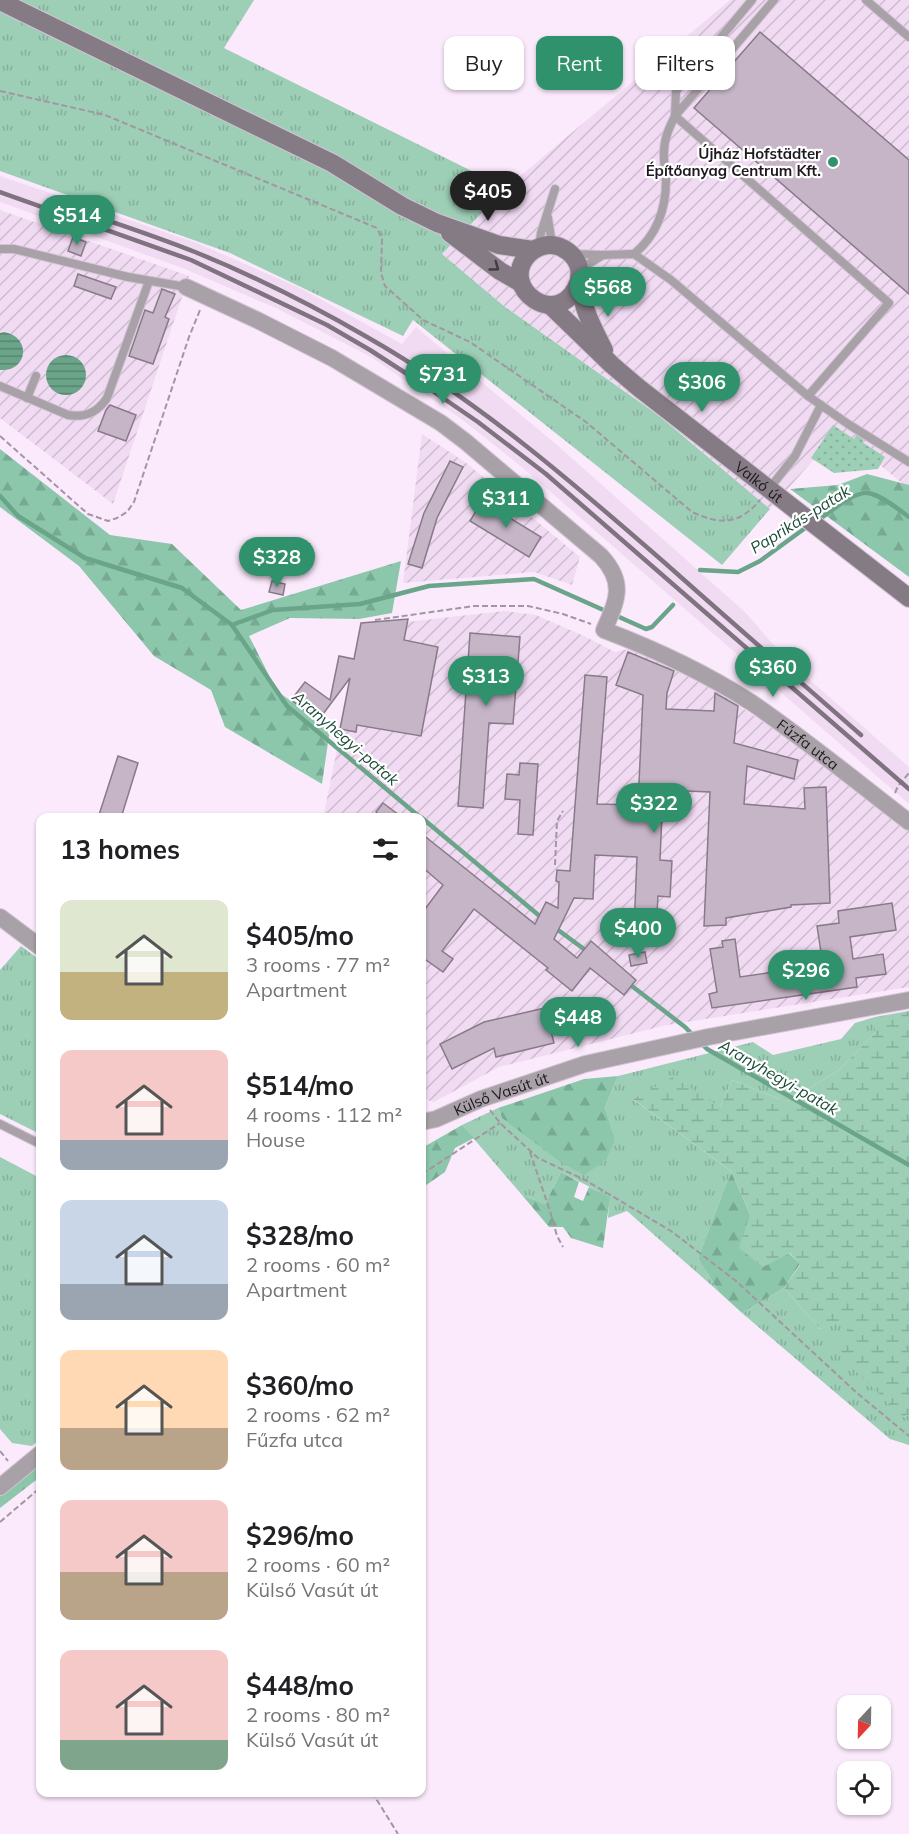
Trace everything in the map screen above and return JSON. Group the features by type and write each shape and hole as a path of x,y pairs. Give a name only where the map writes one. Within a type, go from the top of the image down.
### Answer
{"street":[{"path":"0,1 332,163 402,206 437,223 499,245 562,247 576,268 592,327 612,365"},
{"path":"437,223 500,271 521,283"},
{"path":"542,247 526,257 520,274 525,292 532,299 550,305 558,304 572,296 576,268"},
{"path":"186,288 332,358 441,423 466,442 612,567 617,581 616,599 607,624"},
{"name":"Valkó út","path":"550,305 612,365 909,597"},
{"name":"Fűzfa utca","path":"607,624 688,666 751,703 909,822"},
{"path":"0,917 36,944"},
{"name":"Külső Vasút út","path":"426,1121 481,1099 585,1064 687,1041 909,1000"},
{"path":"0,1487 36,1457"}],"lane":[{"path":"675,116 676,91 752,0"},
{"path":"634,254 647,243 664,206 666,178 663,153 666,135 675,116 774,0"},
{"path":"866,0 909,37"},
{"path":"675,116 889,303 808,396"},
{"path":"542,247 555,189"},
{"path":"542,247 541,233 548,216"},
{"path":"0,249 14,249 149,282 186,288"},
{"path":"576,268 603,255 634,254 671,280 808,396 909,462"},
{"path":"576,268 603,255"},
{"path":"0,386 68,415 78,417 89,415 102,406 149,282"},
{"path":"27,398 36,376"},
{"path":"769,489 795,456 821,405"},
{"path":"0,1124 36,1142"}],"path":[{"path":"0,91 105,115 377,228 382,239 381,273 385,286 423,320 470,342 586,422 692,512 719,521 737,518 750,512 769,489"},
{"path":"0,436 88,514 108,521 127,512 134,502 189,337 206,297"},
{"path":"375,620 474,606 528,606 607,624"},
{"path":"898,786 909,773"},
{"path":"555,865 557,821 563,811"},
{"path":"481,1099 500,1123 538,1158 585,1180 671,1231 736,1281 857,1393 909,1436"},
{"path":"426,1171 500,1123"},
{"path":"529,1149 548,1202 557,1236 563,1247"},
{"path":"0,1522 36,1491"},
{"path":"375,1797 398,1834"}],"shaded area":[{"path":"730,0 909,0 909,489 839,431 770,509 659,415 505,307 442,254 506,188 635,80 635,90 735,90 735,36 687,36"},
{"path":"0,176 197,243 300,288 402,344 416,327 557,445 746,613 786,659 909,767 909,804 523,468 464,421 371,357 278,309 185,269 0,202"},
{"path":"0,210 189,276 113,504 0,418"},
{"path":"4,332 19,340 23,354 16,366 0,370 0,333"},
{"path":"66,355 74,356 80,361 85,367 85,383 80,389 74,394 66,395 58,394 52,389 47,383 46,375 47,367 52,361 58,356"},
{"path":"422,434 465,462 580,557 572,585 534,572 403,583"},
{"path":"504,611 536,615 615,652 629,649 654,657 715,690 799,746 909,829 909,987 667,1025 499,1067 434,1102 426,1099 426,813 324,813 362,627"}],"green space":[{"path":"0,0 254,0 224,48 506,188 442,254 505,307 658,415 770,509 722,565 413,320 403,336 230,253 0,171"},
{"path":"833,425 854,439 859,431 866,435 862,442 885,457 878,469 834,473 811,458"},
{"path":"0,449 110,535 172,544 241,610 401,561 392,613 359,619 290,618 249,636 277,691 330,729 322,784 225,727 211,690 154,656 79,566 0,507"},
{"path":"867,474 909,485 909,577 790,489 838,485"},
{"path":"21,946 36,957 36,1132 0,1114 0,970"},
{"path":"909,1011 909,1415 903,1417 837,1353 852,1319 820,1329 784,1288 800,1265 790,1253 763,1267 739,1248 750,1214 731,1171 633,1099 673,1077 720,1107 732,1080 787,1102 839,1070 875,1033 875,1017"},
{"path":"875,1017 875,1033 839,1070 787,1102 732,1080 720,1107 634,1100 731,1171 698,1258 719,1292 627,1211 608,1218 609,1197 561,1172 545,1204 522,1195 462,1125 498,1108 502,1118 615,1141 605,1107 618,1076 753,1042 773,1055 841,1039 855,1023"},
{"path":"618,1076 605,1107 615,1140 606,1160 584,1175 559,1161 502,1118 498,1108 584,1079"},
{"path":"462,1125 474,1138 455,1148 445,1172 426,1185 426,1146"},
{"path":"0,1157 36,1176 36,1442 32,1446 12,1443 0,1429"},
{"path":"731,1171 750,1214 800,1264 784,1288 742,1313 719,1292 698,1258"},
{"path":"561,1172 579,1182 574,1197 583,1201 589,1187 610,1197 603,1248 571,1238 563,1227 549,1227 522,1195 545,1204"},
{"path":"784,1288 820,1329 853,1318 903,1417 909,1415 909,1445 890,1439 742,1313"},
{"path":"36,1466 36,1480 0,1508 0,1496"}],"building":[{"name":"Újház Hofstädter Építőanyag Centrum Kft.","path":"760,32 909,160 909,294 694,108 710,90 735,90 735,61"},
{"path":"73,237 86,242 81,256 68,251"},
{"path":"78,274 116,287 111,299 74,286"},
{"path":"162,289 175,294 165,317 169,319 153,364 129,356 145,310 153,313"},
{"path":"110,405 136,415 126,441 98,431"},
{"path":"450,461 463,467 437,518 422,568 408,564 424,513"},
{"path":"482,501 541,537 529,557 470,521"},
{"path":"298,541 310,544 304,571 292,568"},
{"path":"272,581 285,584 283,595 269,592"},
{"path":"408,619 404,640 438,647 421,736 357,725 356,732 340,729 350,678 317,719 291,700 305,682 330,700 339,656 354,659 361,623"},
{"path":"470,633 520,637 513,724 489,723 483,808 458,806"},
{"path":"628,652 674,671 667,693 666,709 714,711 715,693 738,706 734,743 798,760 794,779 747,766 744,804 805,809 804,788 826,787 830,903 791,905 791,907 726,918 726,925 704,926 710,792 663,790 660,860 672,861 670,897 658,896 656,930 634,929 637,857 595,855 593,899 574,898 554,939 577,958 591,941 636,980 624,995 590,968 572,991 546,970 548,968 474,909 442,951 453,959 443,972 426,960 426,908 443,885 426,870 426,837 535,924 546,902 558,908 557,870 570,871 585,675 607,677 597,804 638,805 643,695 616,685"},
{"path":"118,756 138,763 123,813 100,813"},
{"path":"520,763 538,764 533,835 518,834 520,800 505,799 507,774 519,775"},
{"path":"383,803 396,813 377,813"},
{"path":"892,903 896,930 850,937 853,959 883,954 886,974 856,978 857,987 712,1008 709,994 717,992 710,949 723,947 722,941 735,939 740,977 823,965 817,926 839,923 838,911"},
{"path":"645,952 647,963 631,966 629,955"},
{"path":"545,1008 554,1043 496,1057 494,1048 452,1069 440,1044 484,1022"}],"waterway":[{"name":"Paprikás-patak","path":"818,520 862,493 873,494 884,499 909,517"},
{"name":"Aranyhegyi-patak","path":"0,496 18,516 85,558 182,588 232,625 287,706 415,813"},
{"name":"Paprikás-patak","path":"700,570 738,572 760,561 808,526"},
{"name":"Paprikás-patak","path":"232,625 273,610 360,604 429,586 534,579 646,629 652,627 673,605"},
{"name":"Aranyhegyi-patak","path":"426,821 542,918"},
{"name":"Aranyhegyi-patak","path":"554,927 588,952"},
{"name":"Aranyhegyi-patak","path":"628,983 694,1036"},
{"name":"Aranyhegyi-patak","path":"702,1044 909,1165"}],"railway":[{"path":"0,192 191,260 327,325 424,385 478,422 546,474 909,789"},
{"path":"51,201 159,238 239,271 325,314 407,361 522,442 630,532 861,735"}],"place":[{"name":"Újház Hofstädter Építőanyag Centrum Kft.","path":"833,162"}]}
